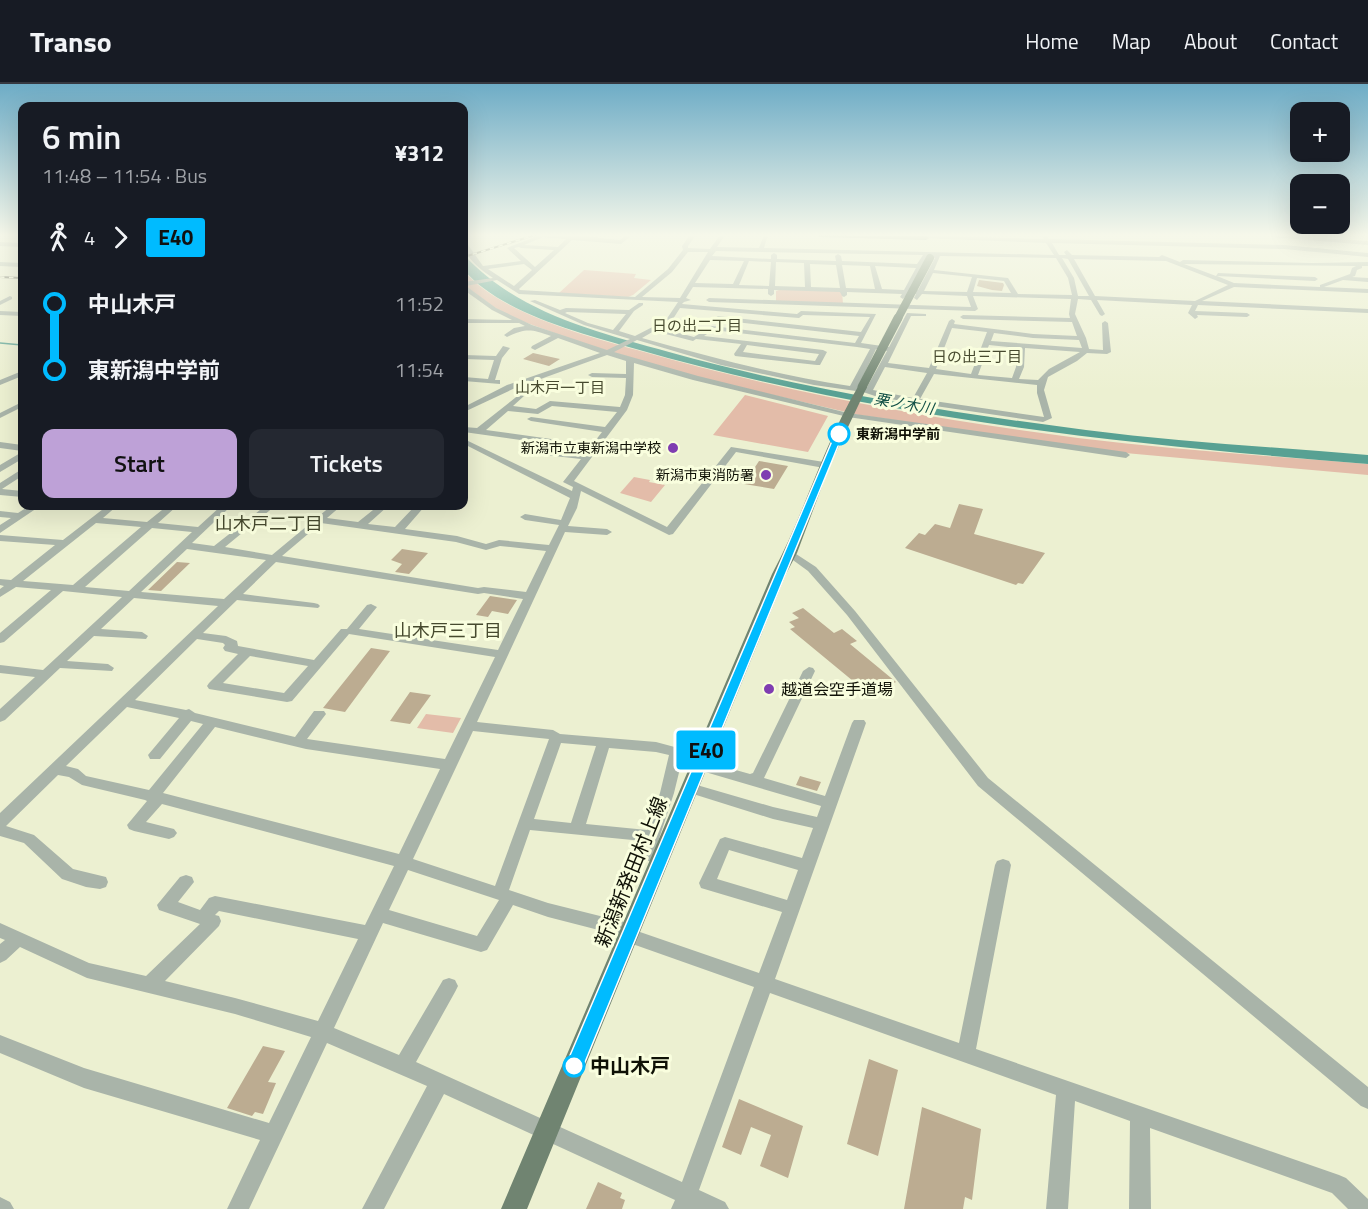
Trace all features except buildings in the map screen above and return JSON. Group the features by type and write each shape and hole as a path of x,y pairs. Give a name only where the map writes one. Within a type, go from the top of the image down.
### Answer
{"main road":[{"name":"新潟新発田村上線","path":"514,1209 790,553 824,465 860,389 913,288"}],"street":[{"path":"468,288 494,309 534,328 609,352 630,367"},
{"path":"512,288 519,292 534,295 681,304 799,316 801,313 874,315 857,345"},
{"path":"614,333 652,288"},
{"path":"468,408 510,387 609,352 669,321 691,288"},
{"path":"761,288 1075,297 1368,311"},
{"path":"770,288 772,303"},
{"path":"898,306 908,288"},
{"path":"913,307 923,288"},
{"path":"971,288 969,294 975,309"},
{"path":"1011,288 1016,296"},
{"path":"639,301 533,301 558,313 614,333 771,374 860,389 878,395 1043,420 1047,418 1040,392 1044,376 1082,357 1086,350 1074,316 1073,288"},
{"path":"1087,288 1102,314"},
{"path":"1196,302 1228,288"},
{"path":"1288,288 1368,291"},
{"path":"1293,288 1300,295"},
{"path":"843,290 846,305"},
{"path":"1347,290 1368,306"},
{"path":"688,292 737,295"},
{"path":"0,303 10,298"},
{"path":"1196,302 1193,315 1246,315 1238,305"},
{"path":"1308,302 1315,308"},
{"path":"681,304 772,303 898,306 1074,316"},
{"path":"675,348 712,328 723,309"},
{"path":"558,313 566,310 631,312"},
{"path":"860,389 870,389 909,314 1015,319 1074,316"},
{"path":"915,401 932,370 953,316"},
{"path":"718,318 863,334"},
{"path":"1015,319 1023,335"},
{"path":"468,321 522,322"},
{"path":"669,321 699,323"},
{"path":"987,343 1107,352 1105,323"},
{"path":"951,326 1033,336 1083,338"},
{"path":"507,335 516,329 534,328"},
{"path":"712,328 891,349"},
{"path":"654,329 695,338 823,352"},
{"path":"974,377 991,332"},
{"path":"535,348 556,336"},
{"path":"1033,336 1034,347"},
{"path":"745,343 738,354 817,363 830,342"},
{"path":"1015,380 1020,367 1022,346"},
{"path":"860,389 874,347"},
{"path":"491,381 498,358 506,348"},
{"path":"468,357 498,358"},
{"path":"468,371 478,357"},
{"path":"882,364 974,377 1041,383"},
{"path":"609,367 630,367 700,379 849,413 1126,455"},
{"path":"592,375 630,367"},
{"path":"576,491 568,482 623,410 629,395 630,367"},
{"path":"0,376 18,374"},
{"path":"0,384 18,375"},
{"path":"468,378 510,387"},
{"path":"534,378 549,385"},
{"path":"480,430 520,396"},
{"path":"505,408 538,412 550,403 623,410"},
{"path":"0,416 18,406"},
{"path":"531,419 608,430"},
{"path":"468,429 548,441 539,452 586,457"},
{"path":"468,443 669,532 734,449 824,465"},
{"path":"0,445 18,447"},
{"path":"2,466 18,458"},
{"path":"0,487 18,475"},
{"path":"238,1209 572,508 576,491"},
{"path":"0,492 18,494"},
{"path":"0,530 29,510"},
{"path":"0,594 107,510"},
{"path":"75,589 167,510"},
{"path":"0,717 222,510"},
{"path":"216,549 265,510"},
{"path":"0,822 274,558 331,510"},
{"path":"360,526 378,510"},
{"path":"397,531 416,510"},
{"path":"0,514 20,516"},
{"path":"525,517 563,526 607,532"},
{"path":"94,520 200,530"},
{"path":"318,520 457,539 486,547 499,543 553,548"},
{"path":"0,538 65,543"},
{"path":"183,545 478,591 529,596"},
{"path":"790,553 812,569 850,613 983,782 1368,1099"},
{"path":"0,582 132,594 314,606"},
{"path":"0,639 61,587"},
{"path":"371,607 351,631 502,654"},
{"path":"90,632 142,636"},
{"path":"248,651 213,686 287,698 345,632"},
{"path":"195,635 226,640 233,644 229,648 316,664"},
{"path":"56,664 108,668"},
{"path":"0,669 45,674"},
{"path":"751,780 758,777 809,671"},
{"path":"124,702 189,714 212,723 364,756 450,765"},
{"path":"155,755 189,714"},
{"path":"298,742 319,714"},
{"path":"170,833 134,825 212,723"},
{"path":"684,1202 859,723"},
{"path":"469,726 553,735 556,738 656,747 676,752 667,793 646,855 662,858"},
{"path":"377,914 482,945 505,896 525,824 556,738"},
{"path":"577,828 604,742"},
{"path":"700,765 830,803"},
{"path":"55,769 73,773 81,780 192,805 239,820 404,862 548,910 631,933 764,984 1340,1185 1363,1209"},
{"path":"690,788 822,825"},
{"path":"525,824 651,836"},
{"path":"0,831 31,839 60,869 77,880 100,882"},
{"path":"792,908 707,883 724,843 807,866"},
{"path":"966,1054 1003,865"},
{"path":"186,882 165,905 203,918 215,903 368,933"},
{"path":"150,985 213,921"},
{"path":"0,930 17,940 87,970 235,1006 321,1031 547,1131 684,1202 717,1209"},
{"path":"0,955 17,940"},
{"path":"403,1067 449,986"},
{"path":"0,1044 84,1078 274,1134"},
{"path":"373,1209 440,1082"},
{"path":"1057,1209 1066,1089"},
{"path":"1140,1115 1140,1209"}],"shaded area":[{"path":"468,288 481,288 520,310 569,330 691,365 801,391 911,413 1078,438 1368,464 1368,475 1125,453 859,415 700,378 582,343 519,320 495,308"},
{"path":"565,288 642,288 628,297 559,293"},
{"path":"782,289 842,291 843,304 776,301 776,291"},
{"path":"745,395 828,416 808,452 713,435"},
{"path":"634,477 665,485 651,502 620,493"},
{"path":"426,714 461,718 453,733 417,728"}],"water":[{"name":"栗ノ木川","path":"484,288 502,288 533,306 559,317 641,344 720,366 824,389 981,416 1086,430 1368,455 1368,464 1091,437 999,425 817,393 726,373 568,329 520,310"}],"waterway":[{"path":"0,343 18,345"}],"bus line":[{"name":"E40","path":"574,1066 779,574 790,553 824,465 839,434"}],"place":[{"name":"東新潟中学前","path":"839,434"},
{"name":"新潟市立東新潟中学校","path":"673,448"},
{"name":"新潟市東消防署","path":"766,475"},
{"name":"越道会空手道場","path":"769,689"},
{"name":"中山木戸","path":"574,1066"}],"district":[{"name":"日の出二丁目","path":"697,326"},
{"name":"日の出三丁目","path":"977,357"},
{"name":"山木戸一丁目","path":"560,388"},
{"name":"山木戸二丁目","path":"269,524"},
{"name":"山木戸三丁目","path":"448,631"}]}
